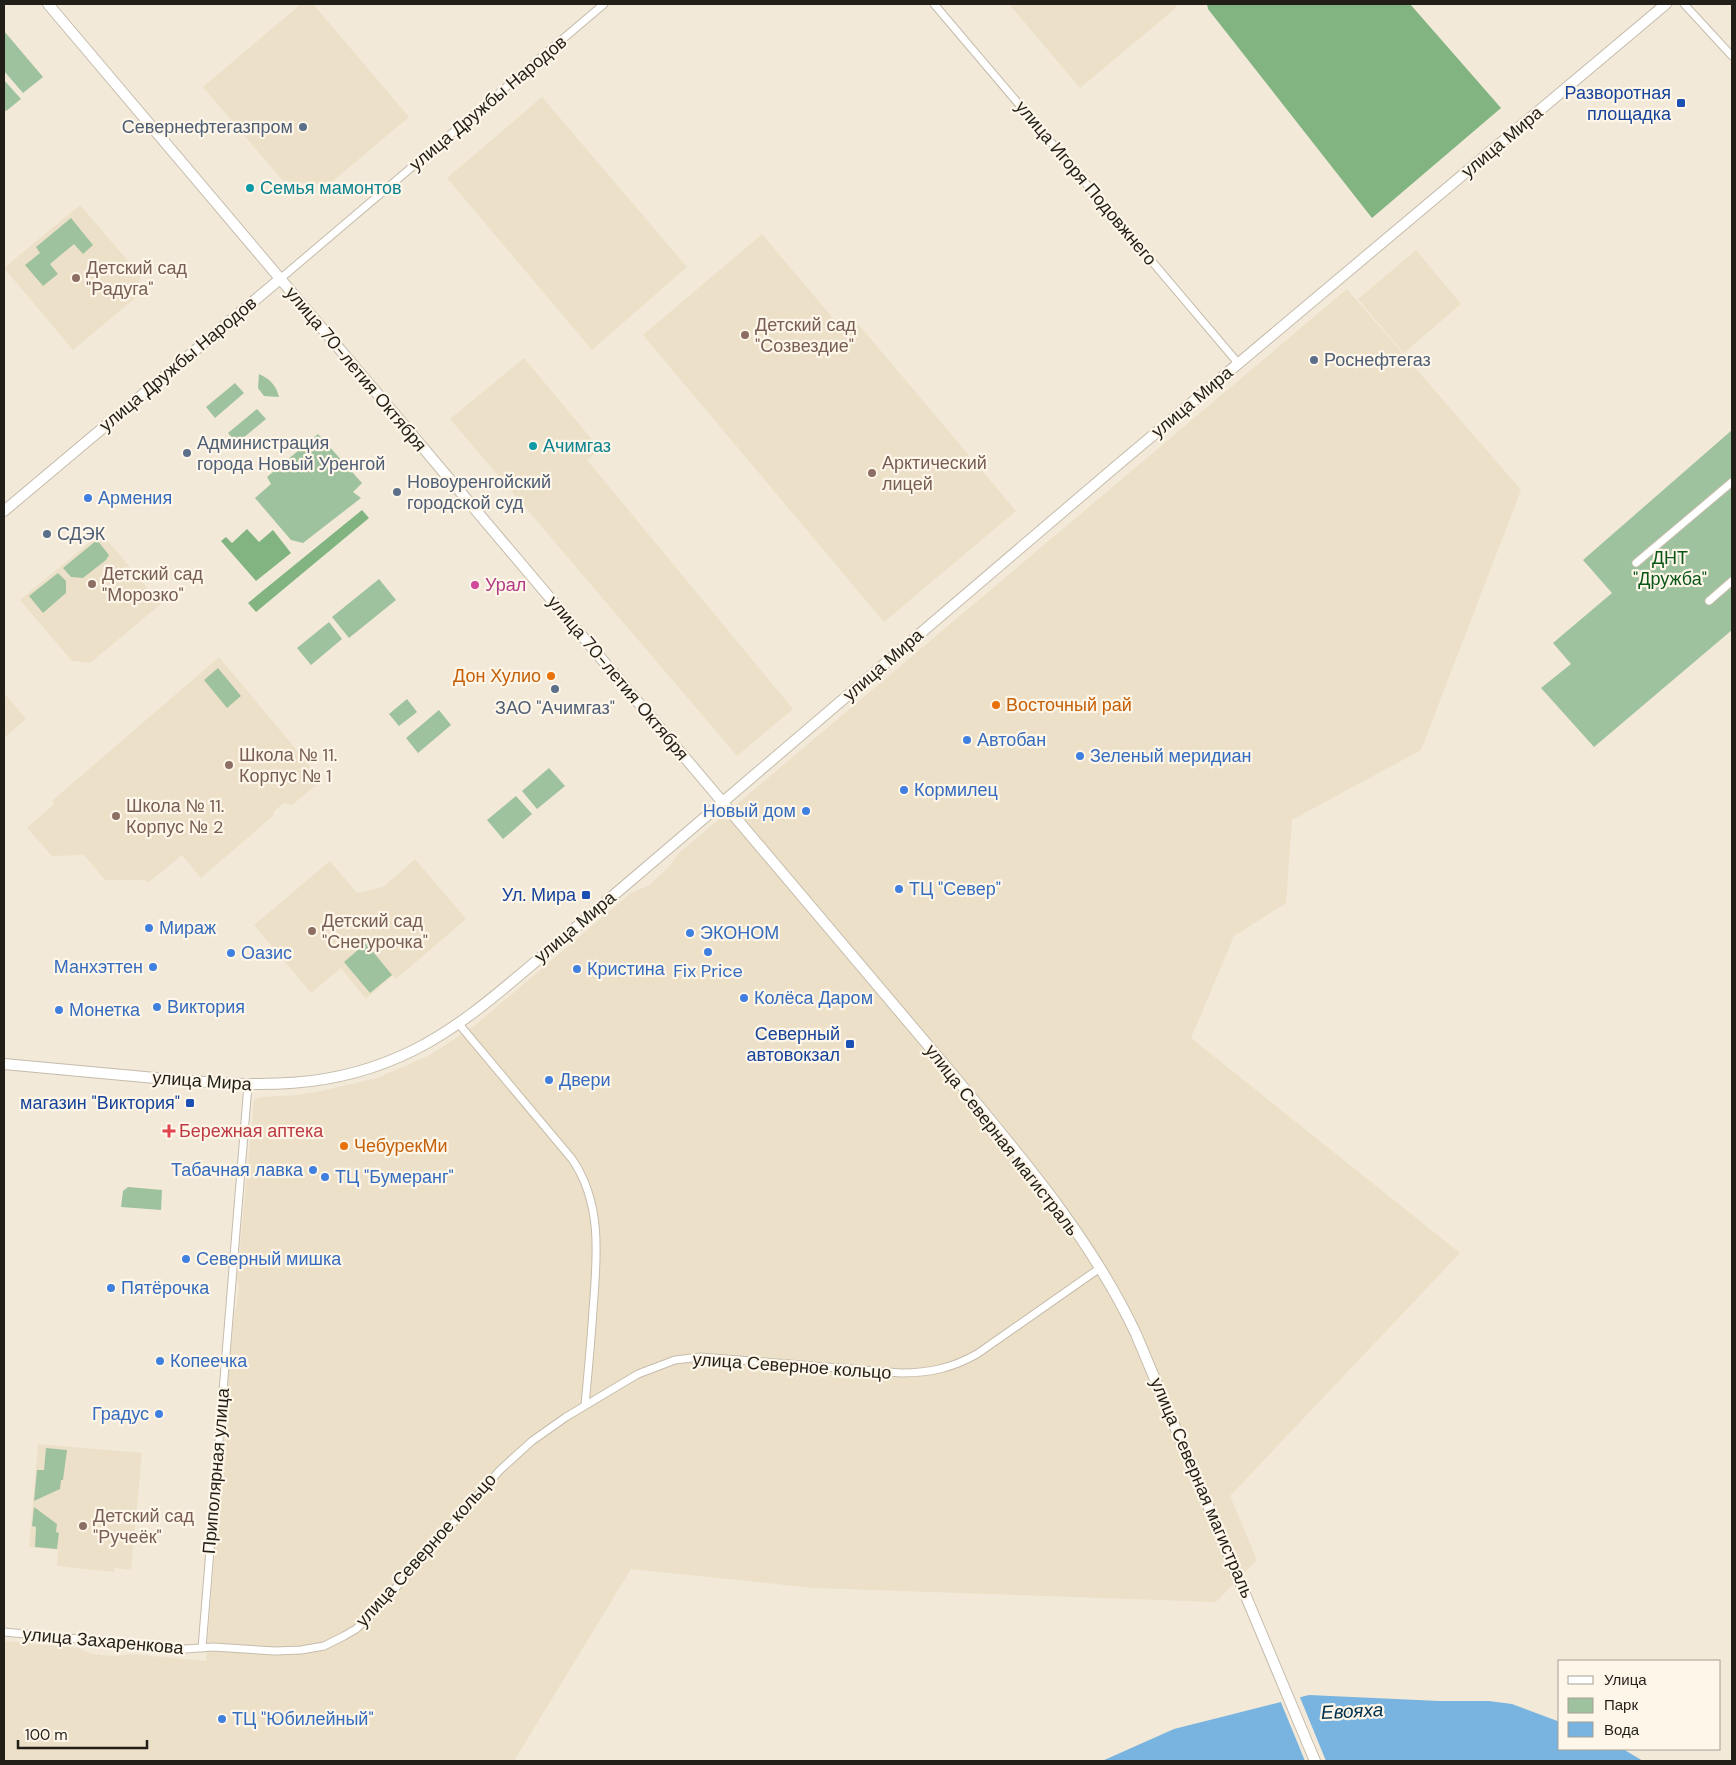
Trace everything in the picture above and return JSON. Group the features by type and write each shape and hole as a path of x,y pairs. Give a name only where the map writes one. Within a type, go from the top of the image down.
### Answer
{"street":[{"name":"улица 70-летия Октября","path":"48,4 722,802"},
{"name":"улица Дружбы Народов","path":"4,511 604,4"},
{"name":"улица Игоря Подовжнего","path":"934,4 1238,363"},
{"name":"улица Мира","path":"4,1064 248,1085 299,1083 336,1077 367,1069 416,1049 458,1023 560,941 1238,363 1666,4"},
{"path":"1684,4 1732,56"},
{"path":"1636,563 1732,482"},
{"path":"1709,601 1732,580"},
{"name":"улица Северная магистраль","path":"722,802 1018,1154 1100,1268 1122,1304 1136,1334 1315,1761"},
{"path":"458,1023 572,1159 588,1192 595,1221 596,1270 585,1405"},
{"name":"Приполярная улица","path":"202,1648 248,1085"},
{"name":"улица Северное кольцо","path":"202,1648 275,1651 301,1650 324,1646 356,1629 377,1609 515,1455 549,1428 585,1405 638,1374 661,1364 701,1357 901,1373 940,1370 963,1362 977,1354 1100,1268"},
{"name":"улица Захаренкова","path":"4,1632 186,1649 202,1648"}],"shaded area":[{"name":"Севернефтегазпром","path":"301,4 313,4 409,117 328,185 283,181 203,87"},
{"path":"1009,4 1175,4 1177,7 1080,88"},
{"path":"542,97 687,267 592,350 447,178"},
{"name":"Детский сад \"Радуга\"","path":"80,205 141,276 139,281 146,289 73,350 4,268"},
{"name":"Арктический лицей","path":"762,234 847,335 859,325 1016,511 884,622 643,335"},
{"path":"1416,250 1461,304 1404,353 1358,299"},
{"path":"1347,289 1521,490 1421,750 1292,820 1286,903 1234,936 1191,1038 1460,1253 1230,1496 1257,1560 1216,1602 814,1588 631,1569 514,1761 4,1761 4,1641 79,1648 92,1654 116,1656 131,1654 206,1661 234,1313 239,1288 237,1278 254,1100 261,1097 297,1095 321,1091 377,1078 430,1055 474,1026 631,893 649,885 669,867 679,853"},
{"path":"524,358 600,449 587,460 793,709 737,756 450,419"},
{"name":"Детский сад \"Морозко\"","path":"101,533 161,604 90,663 72,661 20,600"},
{"path":"219,657 320,778 315,786 292,805 284,803 274,811 273,816 201,878 182,855 148,883 145,880 105,880 84,855 52,856 27,828 54,804 52,801"},
{"path":"4,693 26,719 4,738"},
{"path":"415,859 466,919 396,979 393,975 366,999 341,968 311,993 254,925 330,861 357,893 383,887"},
{"name":"Детский сад \"Ручеёк\"","path":"38,1444 142,1453 131,1570 114,1568 114,1572 57,1566 58,1550 29,1547"}],"green space":[{"path":"1207,4 1410,4 1501,108 1372,218 1208,9"},
{"path":"4,31 43,77 23,93 4,71"},
{"path":"4,80 21,99 6,111 4,109"},
{"path":"71,218 93,245 83,254 74,244 50,264 58,274 43,286 25,265 40,253 36,247"},
{"path":"259,374 272,383 279,397 264,396 258,388"},
{"path":"235,383 244,393 215,418 206,407"},
{"path":"257,409 266,419 237,443 228,433"},
{"name":"ДНТ \"Дружба\"","path":"1732,430 1732,630 1594,747 1541,688 1571,664 1553,643 1612,593 1583,560"},
{"path":"318,434 362,483 353,492 361,498 303,543 291,540 255,498 271,484 267,477"},
{"path":"362,510 369,518 256,612 248,603"},
{"path":"247,529 259,542 273,530 291,553 256,581 221,541 226,537 232,543"},
{"path":"97,540 109,555 106,560 83,578 71,577 63,568"},
{"path":"58,573 66,581 66,593 43,613 29,596"},
{"path":"379,579 396,600 349,638 332,617"},
{"path":"329,622 342,639 311,665 297,648"},
{"path":"218,668 241,696 227,708 204,680"},
{"path":"407,699 417,712 399,726 389,714"},
{"path":"439,710 451,725 418,753 406,738"},
{"path":"549,768 565,786 537,809 522,791"},
{"path":"516,796 532,814 503,839 487,820"},
{"path":"366,943 392,975 370,993 344,962"},
{"path":"128,1187 162,1190 161,1210 121,1207 123,1191"},
{"path":"46,1448 67,1450 63,1480 61,1480 60,1489 34,1501 37,1470 44,1470"},
{"path":"34,1507 57,1524 56,1532 59,1533 57,1549 35,1547 36,1527 32,1526"}],"water":[{"name":"Евояха","path":"1309,1695 1439,1701 1489,1701 1512,1704 1558,1721 1558,1750 1625,1750 1643,1761 1102,1761 1174,1729"}],"pier":[{"path":"1299,1695 1326,1761 1305,1761 1280,1700"}],"place":[{"name":"Разворотная площадка","path":"1681,103"},
{"name":"Севернефтегазпром","path":"303,127"},
{"name":"Семья мамонтов","path":"250,188"},
{"name":"Детский сад \"Радуга\"","path":"76,278"},
{"name":"Детский сад \"Созвездие\"","path":"745,335"},
{"name":"Роснефтегаз","path":"1314,360"},
{"name":"Ачимгаз","path":"533,446"},
{"name":"Администрация города Новый Уренгой","path":"187,453"},
{"name":"Арктический лицей","path":"872,473"},
{"name":"Новоуренгойский городской суд","path":"397,492"},
{"name":"Армения","path":"88,498"},
{"name":"СДЭК","path":"47,534"},
{"name":"Детский сад \"Морозко\"","path":"92,584"},
{"name":"Урал","path":"475,585"},
{"name":"Дон Хулио","path":"551,676"},
{"name":"ЗАО \"Ачимгаз\"","path":"555,689"},
{"name":"Восточный рай","path":"996,705"},
{"name":"Автобан","path":"967,740"},
{"name":"Зеленый меридиан","path":"1080,756"},
{"name":"Школа № 11. Корпус № 1","path":"229,765"},
{"name":"Кормилец","path":"904,790"},
{"name":"Новый дом","path":"806,811"},
{"name":"Школа № 11. Корпус № 2","path":"116,816"},
{"name":"ТЦ \"Север\"","path":"899,889"},
{"name":"Ул. Мира","path":"586,895"},
{"name":"Мираж","path":"149,928"},
{"name":"Детский сад \"Снегурочка\"","path":"312,931"},
{"name":"ЭКОНОМ","path":"690,933"},
{"name":"Fix Price","path":"708,952"},
{"name":"Оазис","path":"231,953"},
{"name":"Манхэттен","path":"153,967"},
{"name":"Кристина","path":"577,969"},
{"name":"Колёса Даром","path":"744,998"},
{"name":"Виктория","path":"157,1007"},
{"name":"Монетка","path":"59,1010"},
{"name":"Северный автовокзал","path":"850,1044"},
{"name":"Двери","path":"549,1080"},
{"name":"магазин \"Виктория\"","path":"190,1103"},
{"name":"Бережная аптека","path":"169,1131"},
{"name":"ЧебурекМи","path":"344,1146"},
{"name":"Табачная лавка","path":"313,1170"},
{"name":"ТЦ \"Бумеранг\"","path":"325,1177"},
{"name":"Северный мишка","path":"186,1259"},
{"name":"Пятёрочка","path":"111,1288"},
{"name":"Копеечка","path":"160,1361"},
{"name":"Градус","path":"159,1414"},
{"name":"Детский сад \"Ручеёк\"","path":"83,1526"},
{"name":"ТЦ \"Юбилейный\"","path":"222,1719"}]}
